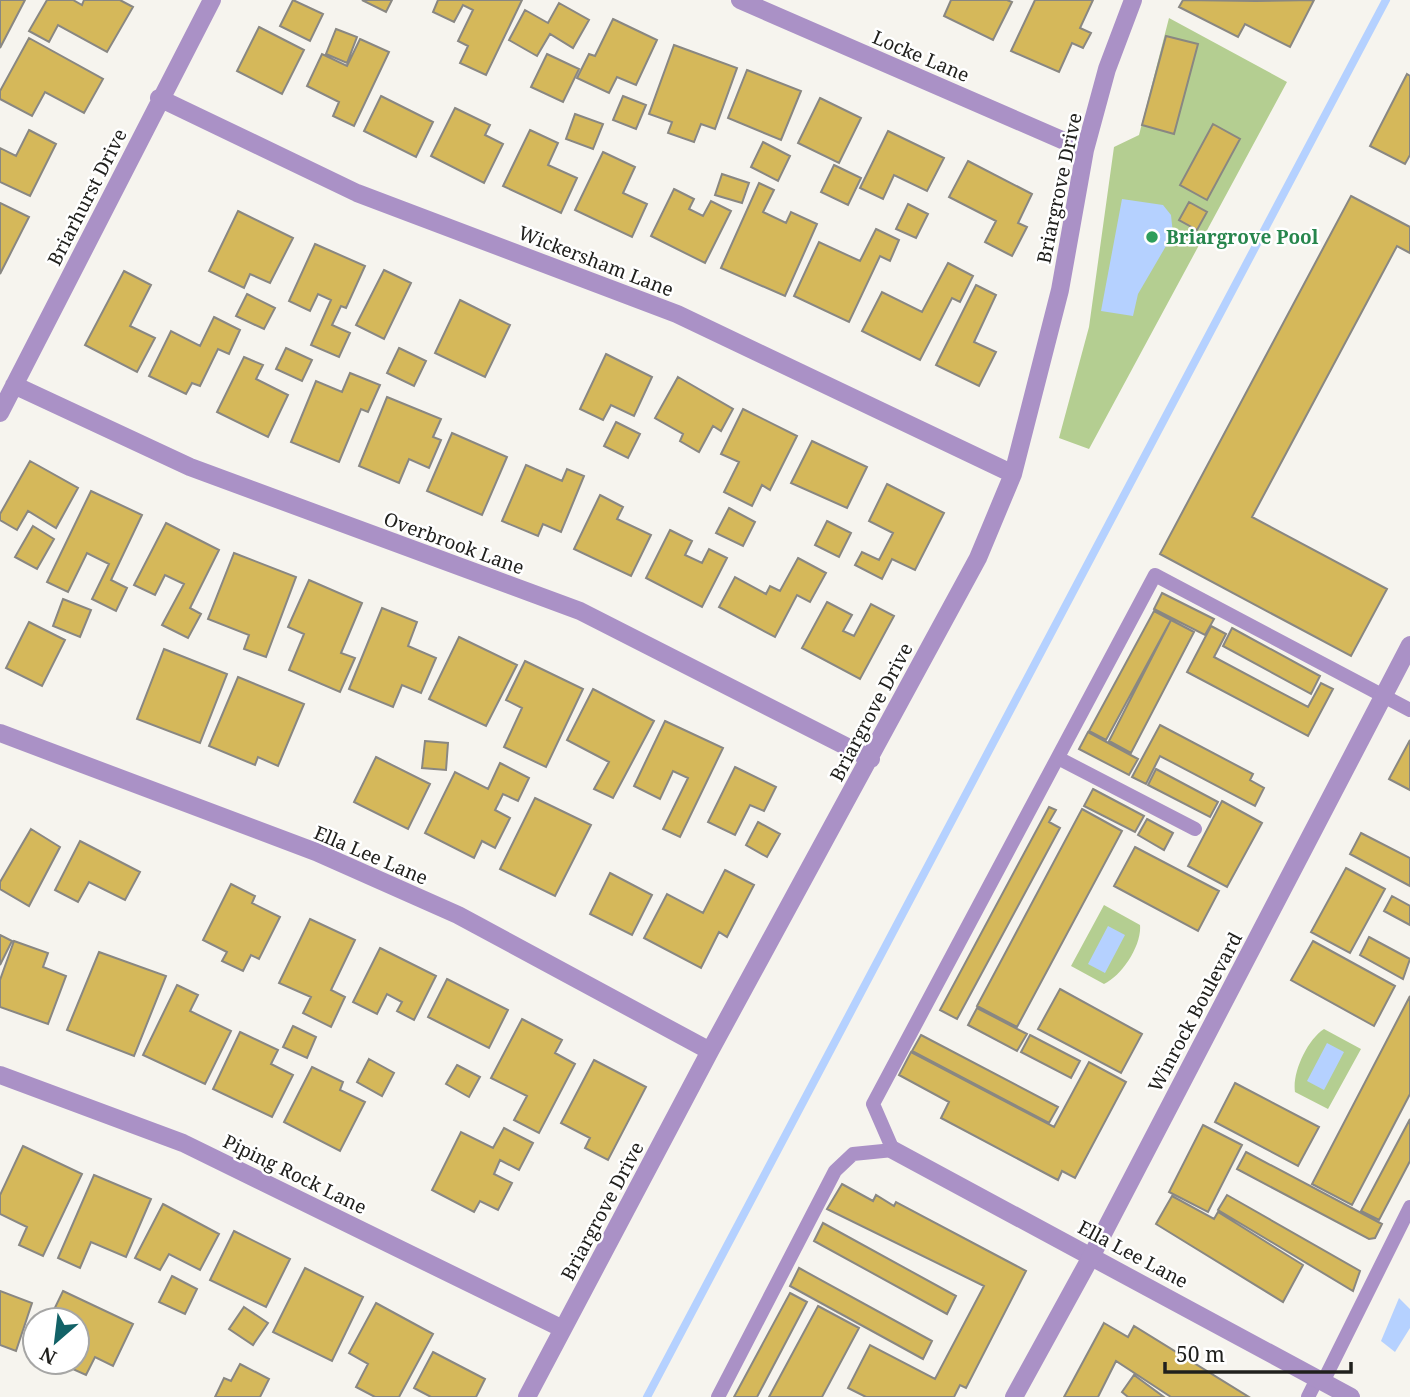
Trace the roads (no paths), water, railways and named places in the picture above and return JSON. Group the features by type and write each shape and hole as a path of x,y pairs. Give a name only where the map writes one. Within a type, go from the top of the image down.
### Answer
{"street":[{"name":"Briarhurst Drive","path":"0,413 159,98 212,0"},
{"name":"Locke Lane","path":"740,0 1085,150"},
{"name":"Briargrove Drive","path":"527,1397 710,1051 871,760 978,558 1013,474 1059,290 1085,150 1107,69 1133,0"},
{"name":"Wickersham Lane","path":"159,98 357,193 677,314 1013,474"},
{"name":"Overbrook Lane","path":"14,385 190,467 580,611 871,760"},
{"name":"Winrock Boulevard","path":"1014,1397 1092,1255 1410,645"},
{"name":"Ella Lee Lane","path":"0,733 316,852 458,915 710,1051"},
{"name":"Piping Rock Lane","path":"0,1075 183,1143 564,1329"},
{"name":"Ella Lee Lane","path":"893,1150 1351,1397"}],"lane":[{"path":"718,1397 835,1171 853,1154 893,1150 873,1104 1155,575 1410,710"},
{"path":"1058,758 1195,829"},
{"path":"1308,1397 1320,1380 1410,1207"}],"water":[{"path":"1122,199 1163,205 1171,215 1173,234 1138,294 1133,316 1101,311"},
{"path":"1108,926 1125,935 1105,973 1088,964"},
{"path":"1327,1043 1344,1052 1324,1090 1307,1081"},
{"path":"1399,1298 1410,1309 1410,1328 1395,1352 1381,1341"}],"waterway":[{"path":"647,1397 1386,0"}],"place":[{"name":"Briargrove Pool","path":"1152,237"}]}
